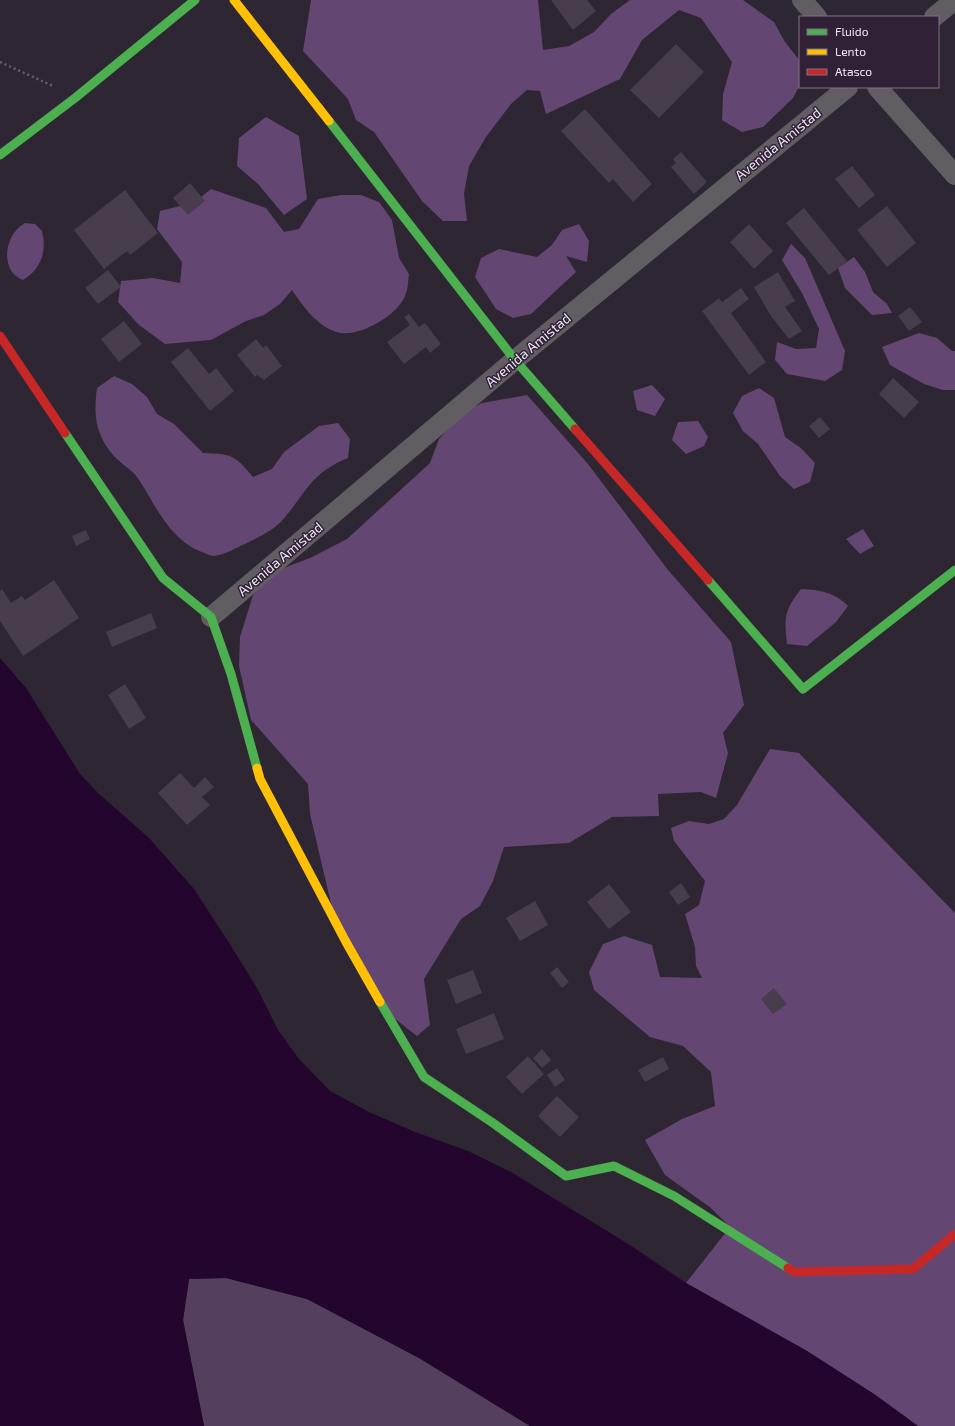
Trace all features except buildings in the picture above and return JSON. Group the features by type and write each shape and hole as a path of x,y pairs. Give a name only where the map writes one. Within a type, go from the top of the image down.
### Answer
{"street":[{"path":"0,155 75,98 195,0"},
{"path":"234,0 515,360 803,689 955,570"},
{"path":"802,0 816,16"},
{"path":"935,16 955,0"},
{"name":"Avenida Amistad","path":"211,617 515,360 847,88"},
{"path":"878,88 955,175"},
{"path":"0,336 164,578 211,617 231,674 260,779 346,942 424,1077 493,1123 566,1176 614,1166 674,1196 794,1272 914,1269 955,1234"}],"path":[{"path":"0,62 75,98"}],"shaded area":[{"path":"311,0 538,0 543,50 569,46 594,32 611,14 630,0 743,0 774,22 785,42 799,60 799,87 793,98 763,127 742,132 722,120 723,94 732,62 701,18 679,10 642,40 620,79 546,114 540,91 527,90 511,104 486,137 469,166 464,194 467,221 443,221 422,201 374,132 356,120 348,99 303,51"},
{"path":"266,117 299,136 307,199 284,215 258,184 237,166 239,138"},
{"path":"211,189 266,208 284,232 299,229 318,199 341,195 361,195 379,202 392,220 399,258 409,274 405,296 401,304 385,318 365,329 355,332 336,332 322,325 316,320 292,290 280,304 264,315 246,321 211,340 165,344 139,325 118,302 121,281 153,278 180,283 182,262 157,229 160,211 195,202"},
{"path":"25,223 35,224 42,231 44,246 38,265 29,276 23,280 16,276 11,269 8,262 7,253 12,236"},
{"path":"579,224 589,241 587,262 566,256 576,272 531,314 513,318 496,309 475,277 481,258 499,249 537,257 552,245 562,230"},
{"path":"791,244 805,258 845,351 842,370 825,381 787,374 775,360 777,342 796,349 816,348 819,329 802,293 782,260"},
{"path":"854,257 865,272 873,292 887,304 892,313 872,315 845,288 838,268"},
{"path":"919,333 937,338 952,351 955,351 955,390 943,390 924,384 890,365 882,347"},
{"path":"114,376 132,384 147,397 157,414 174,424 203,453 221,454 232,457 242,464 253,477 272,469 284,452 319,426 338,423 350,439 348,458 318,476 281,522 272,529 256,539 226,553 214,556 209,555 191,547 174,532 159,513 136,476 118,460 105,444 96,418 97,388"},
{"path":"652,385 665,399 655,416 637,410 633,391"},
{"path":"759,388 774,398 785,437 801,448 815,463 810,482 794,489 780,476 758,444 743,431 733,413 742,396"},
{"path":"527,395 588,464 668,570 731,642 744,705 723,733 728,753 716,798 701,792 658,794 659,816 612,817 569,843 504,847 493,881 480,906 461,919 424,979 430,1025 417,1036 385,1011 333,912 310,814 308,784 251,720 239,666 240,637 253,595 276,571 310,558 347,539 430,463 439,439 462,413 482,403"},
{"path":"698,421 708,437 704,446 686,454 672,440 678,422"},
{"path":"863,529 874,546 860,554 846,539"},
{"path":"801,589 814,590 832,595 843,601 848,606 836,622 807,646 787,644 786,615 791,603"},
{"path":"0,658 26,688 80,774 98,793 149,838 194,889 257,988 278,1030 299,1059 330,1091 369,1112 415,1132 468,1151 511,1172 633,1247 686,1283 807,1351 874,1394 918,1426 530,1426 419,1358 307,1299 226,1278 189,1279 183,1320 204,1426 0,1426"},
{"path":"770,749 799,753 955,913 955,1426 918,1426 874,1394 807,1351 686,1283 730,1227 711,1208 665,1175 645,1140 682,1119 715,1106 711,1072 683,1046 650,1037 594,990 589,972 603,944 624,936 652,945 660,977 702,978 696,966 695,947 685,914 699,905 705,881 674,841 671,828 689,821 709,824 724,819 737,805"},
{"path":"226,1278 307,1299 419,1358 530,1426 204,1426 183,1320 189,1279"}],"traffic: fast":[{"path":"0,155 75,98 195,0"},
{"path":"329,121 515,360 575,429"},
{"path":"65,433 163,578 211,617 231,674 257,768"},
{"path":"708,580 803,689 955,570"},
{"path":"380,1002 424,1077 493,1123 566,1176 614,1166 674,1196 788,1268"}],"traffic: slow":[{"path":"234,0 329,121"},
{"path":"257,768 260,779 346,942 380,1002"}],"traffic: jam":[{"path":"0,336 65,433"},
{"path":"575,429 708,580"},
{"path":"788,1268 794,1272 913,1269 955,1234"}]}
